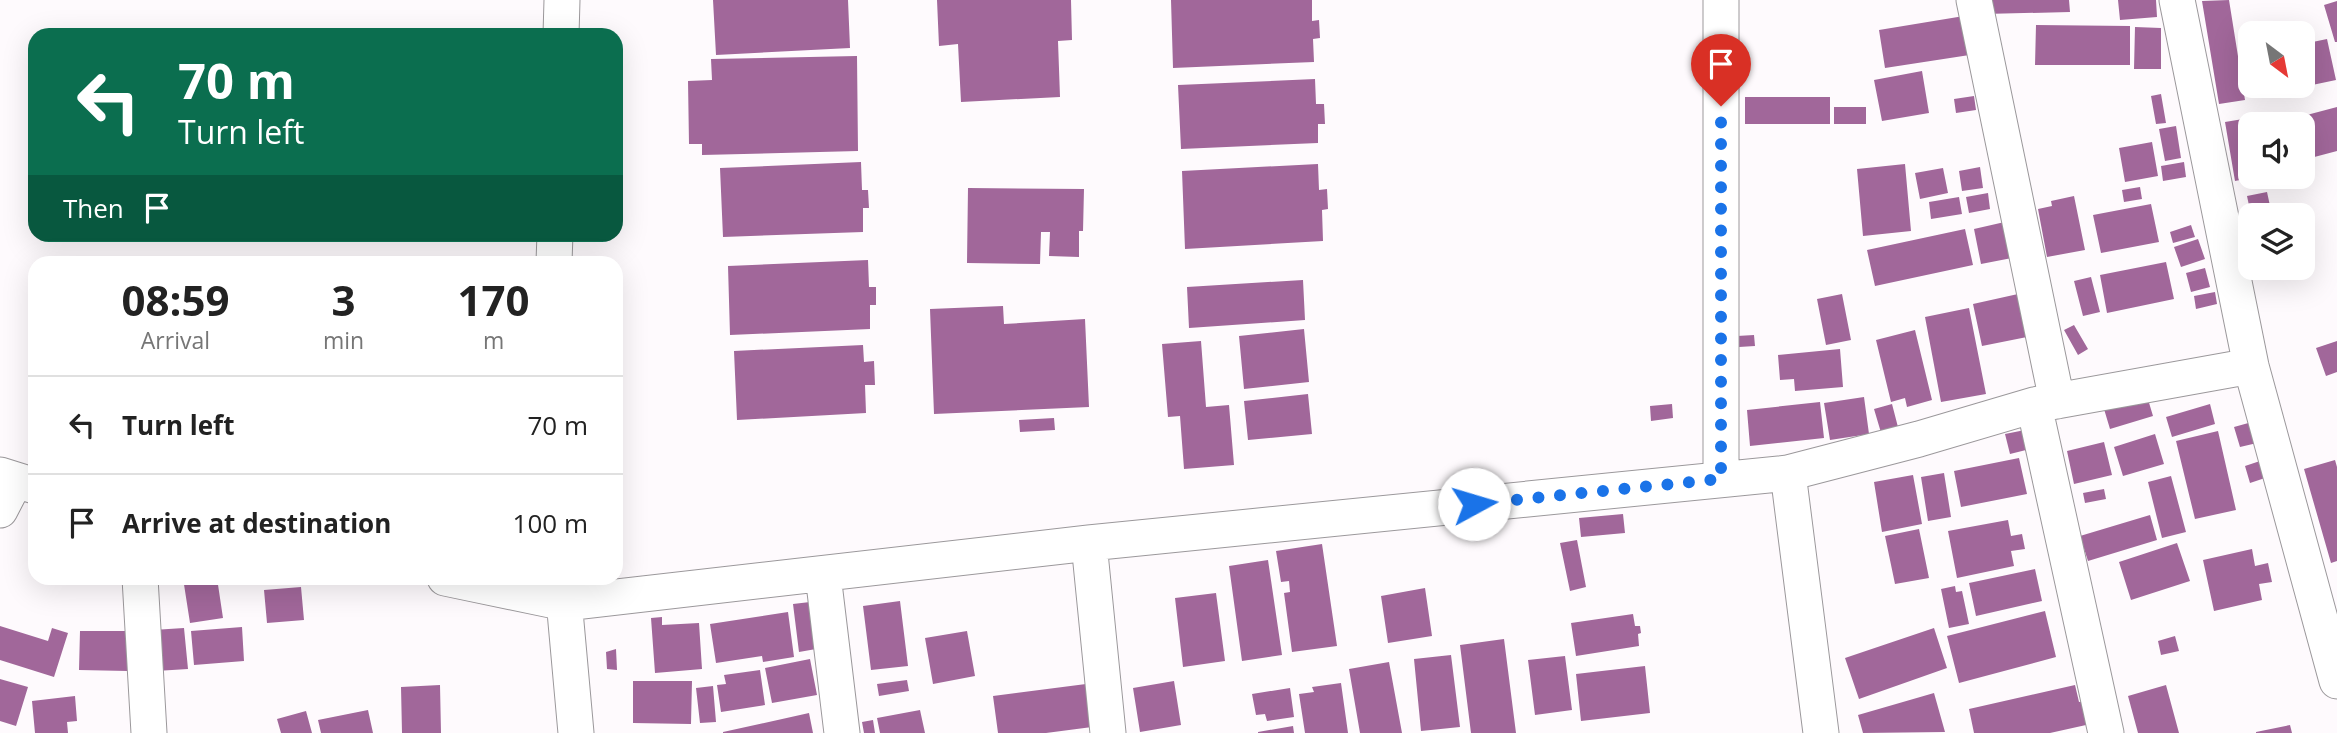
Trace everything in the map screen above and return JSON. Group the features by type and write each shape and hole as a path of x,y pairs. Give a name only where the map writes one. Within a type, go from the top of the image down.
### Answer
{"street":[{"path":"561,28 562,0"},
{"path":"1721,0 1721,479"},
{"path":"1974,0 2106,733"},
{"path":"2177,0 2251,366 2323,573 2337,681"},
{"path":"514,585 564,590 823,575 1089,542 1788,473 2045,403 2251,366"},
{"path":"1788,473 1817,733"},
{"path":"1089,542 1108,733"},
{"path":"823,575 842,733"},
{"path":"140,585 149,733"},
{"path":"564,590 576,733"}],"building":[{"path":"713,0 848,0 850,48 716,55"},
{"path":"937,0 1071,0 1072,40 1058,41 1060,97 961,102 958,44 939,46"},
{"path":"1171,0 1312,0 1312,21 1319,20 1320,38 1313,39 1314,62 1173,68"},
{"path":"1984,0 2069,0 2070,12 1984,14"},
{"path":"2118,0 2156,0 2157,17 2120,20"},
{"path":"2229,0 2238,56 2238,98 2245,100 2219,104 2202,1"},
{"path":"2337,1 2337,42 2335,42 2324,5"},
{"path":"1970,15 1976,54 1885,68 1879,30"},
{"path":"2036,25 2130,26 2130,65 2035,65"},
{"path":"2135,27 2161,28 2161,69 2134,69"},
{"path":"2327,39 2336,80 2315,84 2315,42"},
{"path":"857,56 858,151 702,155 702,144 689,144 688,81 712,80 711,59"},
{"path":"1922,71 1929,113 1882,121 1874,80"},
{"path":"1315,79 1316,104 1324,104 1325,124 1318,124 1318,143 1181,149 1178,85"},
{"path":"2161,94 2166,123 2156,124 2151,96"},
{"path":"1974,96 1976,110 1956,113 1954,99"},
{"path":"1745,97 1830,97 1830,124 1745,124"},
{"path":"1834,107 1866,107 1866,124 1834,124"},
{"path":"2337,107 2337,151 2315,157 2315,113"},
{"path":"2238,120 2238,180 2235,181 2225,122"},
{"path":"2176,126 2181,158 2165,161 2159,129"},
{"path":"2152,142 2158,176 2125,182 2119,148"},
{"path":"861,162 862,190 868,190 869,208 863,208 863,232 723,237 720,168"},
{"path":"2184,162 2186,177 2163,181 2161,166"},
{"path":"1318,164 1319,190 1327,189 1328,209 1322,210 1323,241 1185,249 1182,171"},
{"path":"1905,164 1911,231 1863,236 1857,169"},
{"path":"1980,167 1983,188 1962,191 1959,171"},
{"path":"1943,168 1948,193 1920,199 1915,173"},
{"path":"2140,187 2142,199 2124,202 2122,190"},
{"path":"968,188 1084,189 1079,257 1049,256 1050,232 1041,232 1040,264 967,263"},
{"path":"2267,192 2269,203 2248,203 2247,196"},
{"path":"1988,193 1990,209 1969,213 1966,197"},
{"path":"2074,196 2085,250 2047,257 2038,209 2052,206 2051,201"},
{"path":"1959,197 1962,214 1931,219 1929,202"},
{"path":"2151,204 2159,242 2101,253 2093,215"},
{"path":"2009,221 2017,257 1981,264 1974,229"},
{"path":"2191,225 2195,237 2173,243 2170,232"},
{"path":"1965,229 1973,265 1875,286 1867,250"},
{"path":"2198,239 2205,259 2181,267 2174,247"},
{"path":"868,260 869,287 876,287 876,305 870,305 870,329 730,335 728,266"},
{"path":"2166,262 2174,299 2107,313 2100,275"},
{"path":"2205,268 2210,287 2191,292 2186,273"},
{"path":"2091,277 2100,312 2083,316 2074,281"},
{"path":"1303,280 1305,320 1189,328 1187,287"},
{"path":"2215,292 2217,304 2196,309 2194,296"},
{"path":"1842,294 1851,340 1826,345 1817,299"},
{"path":"2018,294 2027,337 1982,346 1973,304"},
{"path":"1003,306 1004,324 1085,319 1089,407 934,414 930,309"},
{"path":"1969,308 1986,394 1941,402 1925,317"},
{"path":"2074,325 2088,349 2078,355 2064,330"},
{"path":"1304,329 1309,382 1244,389 1239,336"},
{"path":"1915,330 1932,400 1907,407 1905,398 1891,402 1876,340"},
{"path":"1754,335 1755,346 1739,347 1737,336"},
{"path":"1201,341 1206,407 1229,405 1234,465 1184,469 1180,416 1168,417 1162,344"},
{"path":"2337,341 2337,372 2326,376 2316,348"},
{"path":"863,345 864,362 874,361 875,385 865,385 866,413 737,420 734,351"},
{"path":"1840,349 1843,387 1795,391 1794,379 1780,380 1778,355"},
{"path":"1308,394 1312,434 1248,440 1244,401"},
{"path":"2147,396 2153,416 2110,429 2104,409"},
{"path":"1864,397 1869,434 1830,440 1824,403"},
{"path":"1820,402 1824,438 1750,446 1747,410"},
{"path":"1672,404 1673,418 1651,421 1650,406"},
{"path":"1892,404 1899,431 1882,436 1874,409"},
{"path":"2210,404 2215,424 2172,437 2166,417"},
{"path":"1054,418 1055,430 1020,432 1019,420"},
{"path":"2252,422 2257,443 2240,447 2234,427"},
{"path":"2025,430 2030,449 2010,454 2005,434"},
{"path":"2218,431 2236,510 2195,519 2176,441"},
{"path":"2155,434 2164,464 2123,476 2114,447"},
{"path":"2104,442 2112,475 2074,484 2067,451"},
{"path":"2019,458 2027,494 1961,507 1954,471"},
{"path":"2335,460 2337,561 2331,563 2304,469"},
{"path":"2260,461 2265,478 2250,483 2245,466"},
{"path":"1944,473 1951,517 1928,521 1921,477"},
{"path":"1913,475 1922,524 1882,532 1874,482"},
{"path":"2171,476 2186,532 2162,538 2148,482"},
{"path":"2104,489 2106,499 2085,503 2083,493"},
{"path":"1623,514 1625,533 1581,537 1579,518"},
{"path":"2150,515 2157,540 2088,561 2080,536"},
{"path":"2008,520 2011,536 2022,534 2025,549 2011,551 2014,566 1957,578 1948,531"},
{"path":"1919,529 1929,578 1895,584 1885,536"},
{"path":"1577,540 1586,587 1570,591 1560,543"},
{"path":"2177,543 2190,581 2131,600 2119,562"},
{"path":"1322,544 1337,646 1292,652 1284,593 1290,592 1289,581 1281,582 1276,551"},
{"path":"2252,549 2255,566 2268,563 2272,582 2259,584 2262,600 2214,611 2203,560"},
{"path":"1268,560 1282,655 1242,661 1229,566"},
{"path":"2035,569 2042,601 1976,616 1969,583"},
{"path":"184,585 218,585 223,618 190,623"},
{"path":"1955,586 1956,592 1962,591 1969,624 1949,628 1941,589"},
{"path":"301,587 304,620 267,623 264,590"},
{"path":"1425,588 1432,636 1388,643 1381,596"},
{"path":"1216,593 1225,661 1183,667 1175,598"},
{"path":"900,601 908,666 871,670 863,606"},
{"path":"810,602 816,649 799,652 793,604"},
{"path":"2045,611 2056,657 1959,683 1947,636"},
{"path":"788,612 794,657 763,662 762,656 716,663 710,624"},
{"path":"1633,614 1635,626 1640,626 1639,646 1576,656 1571,623"},
{"path":"662,617 662,625 699,623 702,669 655,673 651,618"},
{"path":"0,626 48,641 52,628 68,633 54,677 0,660"},
{"path":"242,627 244,661 194,665 191,631"},
{"path":"184,628 188,669 156,671 153,630"},
{"path":"1934,628 1947,668 1859,699 1845,658"},
{"path":"80,631 128,631 128,671 79,670"},
{"path":"967,631 975,676 933,684 925,638"},
{"path":"2175,636 2179,651 2161,655 2158,641"},
{"path":"1504,639 1516,733 1471,733 1460,645"},
{"path":"616,649 617,670 607,669 606,652"},
{"path":"1451,655 1460,727 1421,731 1414,659"},
{"path":"1565,656 1572,710 1535,715 1528,660"},
{"path":"810,659 817,695 772,703 765,668"},
{"path":"1389,662 1402,733 1360,733 1349,669"},
{"path":"1645,666 1650,713 1581,721 1576,674"},
{"path":"760,670 765,705 721,712 717,685 726,684 724,675"},
{"path":"0,679 28,687 16,726 0,721"},
{"path":"907,680 909,691 879,696 877,684"},
{"path":"633,681 692,681 691,724 633,723"},
{"path":"1174,681 1181,725 1140,732 1133,688"},
{"path":"1341,683 1348,733 1305,733 1299,694 1314,692 1312,687"},
{"path":"1086,684 1092,727 1046,733 998,733 993,696"},
{"path":"440,685 441,733 402,733 401,687"},
{"path":"2075,685 2079,702 2090,700 2095,723 2050,733 1974,733 1969,709"},
{"path":"2166,685 2179,733 2138,733 2128,696"},
{"path":"713,686 716,722 700,723 696,688"},
{"path":"1290,688 1294,717 1267,721 1265,714 1256,715 1252,694"},
{"path":"1934,693 1945,732 1863,733 1858,715"},
{"path":"75,696 77,721 67,722 68,733 35,733 32,701"},
{"path":"368,710 373,733 321,733 318,720"},
{"path":"920,710 925,733 880,733 877,718"},
{"path":"306,711 312,733 281,733 277,719"},
{"path":"809,713 813,733 723,733 723,732"},
{"path":"873,720 875,733 864,733 862,722"},
{"path":"2290,725 2292,733 2256,733 2256,732"},
{"path":"1293,726 1294,733 1258,733 1258,732"}],"route":[{"path":"1474,504 1721,479 1721,106"}]}
